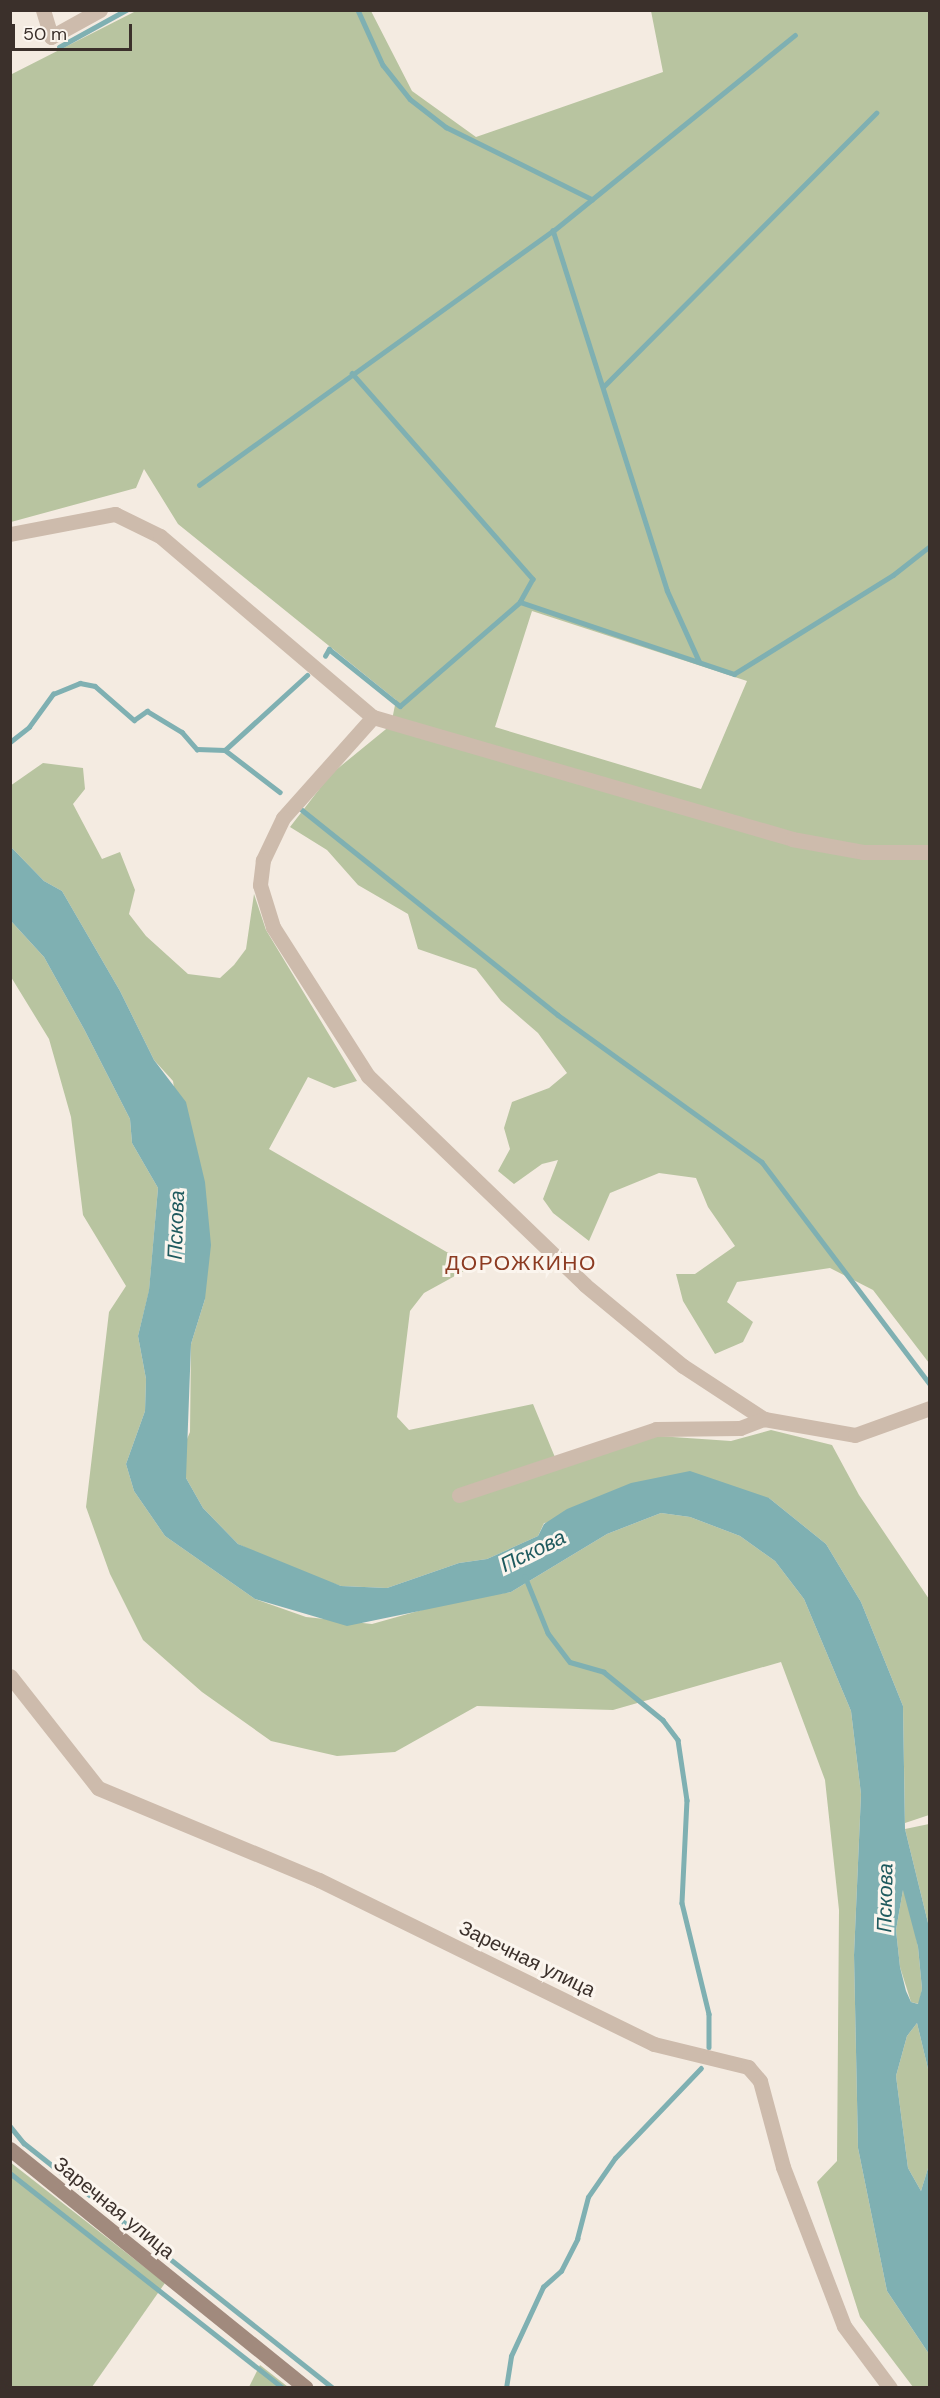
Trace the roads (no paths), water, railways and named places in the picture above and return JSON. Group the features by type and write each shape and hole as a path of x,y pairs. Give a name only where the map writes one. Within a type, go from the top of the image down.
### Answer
{"street":[{"path":"42,10 51,37 100,10"},
{"path":"10,534 116,514 160,536 373,717 792,839 863,852 930,852"},
{"path":"373,717 314,778 270,842 260,885 273,927 368,1076 585,1285 683,1366 764,1419 855,1435 930,1408"},
{"path":"459,1495 656,1429 740,1428 764,1419"},
{"name":"Заречная улица","path":"10,1676 98,1788 319,1880 654,2044 748,2067 760,2080 783,2166 844,2325 890,2388"},
{"name":"Заречная улица","path":"10,2149 306,2388"}],"water":[{"name":"Пскова","path":"11,847 44,881 62,891 120,991 154,1060 186,1102 205,1182 211,1245 205,1299 191,1344 186,1478 203,1508 238,1544 341,1586 387,1588 459,1563 487,1559 538,1536 544,1524 567,1509 631,1483 690,1471 769,1498 826,1544 861,1602 903,1706 905,1829 929,1927 930,2077 917,2023 907,2036 896,2076 908,2168 921,2191 929,2165 929,2354 887,2291 858,2148 854,1955 861,1794 851,1711 804,1599 775,1561 740,1536 690,1517 661,1513 607,1534 511,1592 347,1626 255,1599 165,1536 134,1491 126,1464 145,1411 146,1379 138,1336 149,1290 158,1188 132,1143 130,1119 84,1029 44,957 11,921","holes":["903,1890 918,1947 922,1989 918,2004 911,2002 900,1967 896,1930"]}],"waterway":[{"path":"59,47 126,10"},
{"path":"358,10 383,65 410,99 446,127 592,199"},
{"path":"699,662 667,591 553,231 795,35"},
{"path":"603,387 876,113"},
{"path":"199,485 553,231"},
{"path":"352,373 533,579 520,602"},
{"path":"325,656 329,649 400,706 520,602 734,674 893,575 930,546"},
{"path":"10,742 29,727 53,694 80,683 95,686 134,720 147,711 182,732 197,749 225,750 307,675"},
{"path":"225,750 280,792"},
{"path":"301,809 558,1015 762,1162 930,1384"},
{"name":"Пскова","path":"525,1576 548,1633 570,1662 604,1672 663,1720 678,1740 687,1800 682,1903 709,2014 709,2047"},
{"path":"506,2388 511,2356 543,2287 561,2271 577,2239 588,2197 615,2158 701,2068"},
{"path":"10,2126 24,2143 333,2388"},
{"path":"10,2173 283,2388"}],"district":[{"name":"ДОРОЖКИНО","path":"521,1263"}]}
